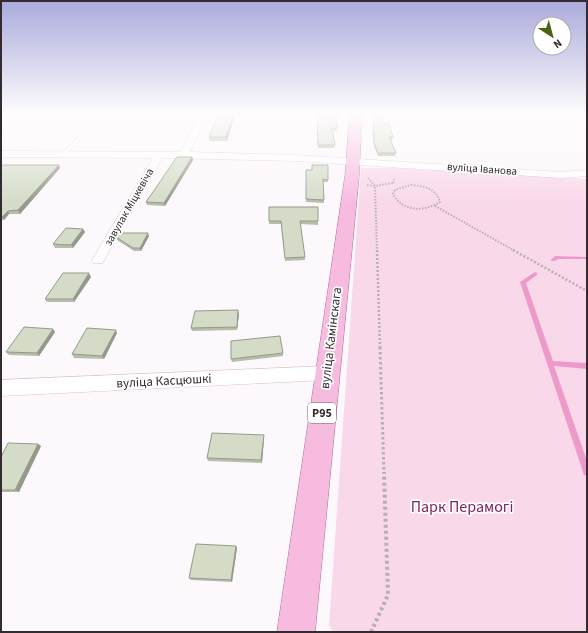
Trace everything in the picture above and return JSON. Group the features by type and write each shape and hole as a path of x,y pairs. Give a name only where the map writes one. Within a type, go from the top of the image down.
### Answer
{"main road":[{"name":"вуліца Камінскага","path":"296,632 354,145"}],"street":[{"path":"184,155 189,145"},
{"name":"вуліца Іванова","path":"1,154 184,155 353,160 561,175 587,173"},
{"name":"завулак Міцкевіча","path":"98,260 160,155"},
{"name":"вуліца Касцюшкі","path":"1,388 326,373"}],"lane":[{"path":"64,154 73,145"}],"path":[{"path":"360,185 375,186 393,183"},
{"path":"371,632 388,595 375,186"},
{"path":"435,206 440,202 440,197 436,192 429,188 419,186 402,187 395,190 393,194 397,202 410,208 419,209 435,206 587,291"}],"green space":[{"name":"Парк Перамогі","path":"361,168 400,168 587,179 587,632 333,632 329,625"}],"building":[{"path":"375,145 392,145 396,153 378,153"},
{"path":"177,157 192,157 164,203 146,202"},
{"path":"1,165 59,165 18,210 8,211 1,217"},
{"path":"312,165 328,165 328,180 323,179 324,200 306,199 306,170 312,170"},
{"path":"269,207 318,207 318,221 300,221 305,257 285,258 281,221 269,221"},
{"path":"66,228 83,229 71,245 53,244"},
{"path":"118,233 148,233 140,248 133,248 116,237"},
{"path":"63,273 89,273 73,299 45,299"},
{"path":"238,310 237,327 191,328 195,311"},
{"path":"24,327 53,329 37,353 6,352"},
{"path":"87,328 116,330 102,356 72,354"},
{"path":"280,336 283,353 231,359 231,341"},
{"path":"212,433 264,435 261,460 207,458"},
{"path":"8,443 38,444 15,490 1,490 1,457"},
{"path":"196,544 236,546 231,580 189,578"}],"waterway":[{"path":"553,260 557,257 587,258"},
{"path":"535,274 523,282 550,363"},
{"path":"550,363 587,366"},
{"path":"550,363 587,472"}]}
